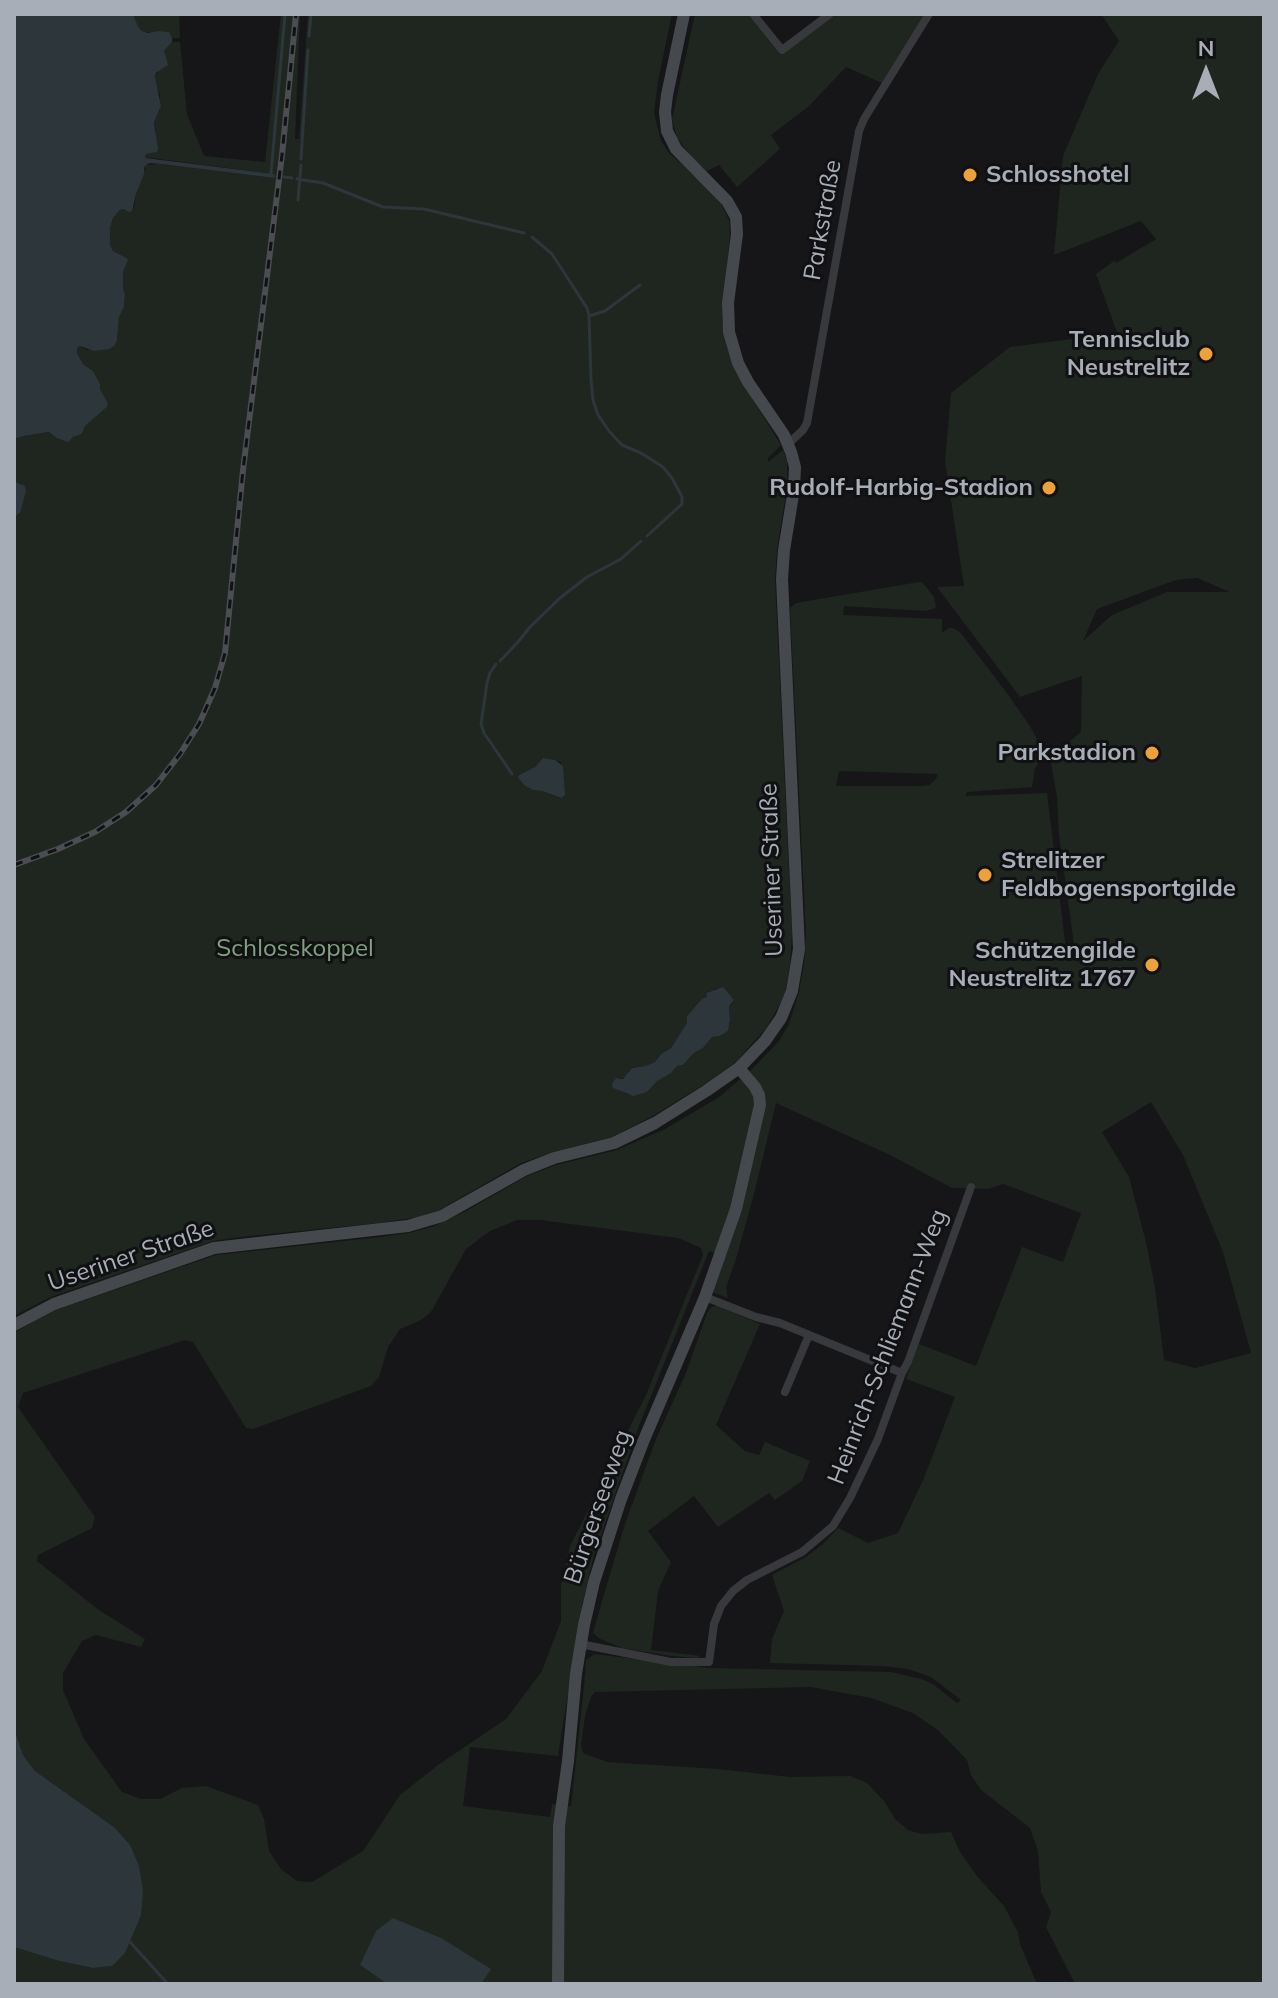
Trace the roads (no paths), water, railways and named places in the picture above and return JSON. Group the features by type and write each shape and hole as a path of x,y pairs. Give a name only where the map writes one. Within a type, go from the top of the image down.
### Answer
{"main road":[{"name":"Useriner Straße","path":"14,1325 54,1304 214,1248 380,1230 442,1216 524,1170 637,1134 739,1068 765,1041 781,1018 792,991 799,949 782,579 795,474 788,444 748,382 738,363 729,332 728,303 737,234 736,217 727,201 676,149 667,131 667,95 684,14"},
{"name":"Bürgerseeweg","path":"558,1984 559,1826 580,1644 594,1582 621,1499 732,1224 759,1114 759,1095 739,1068"}],"street":[{"path":"753,14 782,50 830,14"},
{"name":"Parkstraße","path":"788,444 807,423 859,131 929,14"},
{"name":"Heinrich-Schliemann-Weg","path":"580,1644 658,1660 709,1662 714,1624 721,1606 733,1591 747,1580 802,1552 826,1533 839,1517 871,1456 971,1187"},
{"path":"705,1297 902,1373"},
{"path":"785,1392 809,1335"}],"waterway":[{"path":"271,174 285,14"},
{"path":"309,36 311,14"},
{"path":"301,159 308,50"},
{"path":"298,200 301,165"},
{"path":"284,177 292,178"},
{"path":"297,179 323,183 383,207 424,209 524,233"},
{"path":"532,237 552,254 587,308 593,400 598,415 622,445 663,467 682,497 682,504 647,536"},
{"path":"589,316 605,311 640,285"},
{"path":"500,661 560,598 587,577 621,559 641,541"},
{"path":"496,664 487,683 481,724 512,774"},
{"path":"130,1942 167,1983"}],"railway":[{"path":"14,865 95,832 126,812 156,785 180,754 199,724 215,688 225,653 296,14"}],"place":[{"name":"Schlosshotel","path":"970,175"},
{"name":"Tennisclub Neustrelitz","path":"1206,354"},
{"name":"Rudolf-Harbig-Stadion","path":"1049,488"},
{"name":"Parkstadion","path":"1152,753"},
{"name":"Strelitzer Feldbogensportgilde","path":"985,875"},
{"name":"Schützengilde Neustrelitz 1767","path":"1152,965"}],"park label":[{"name":"Schlosskoppel","path":"295,949"}]}
